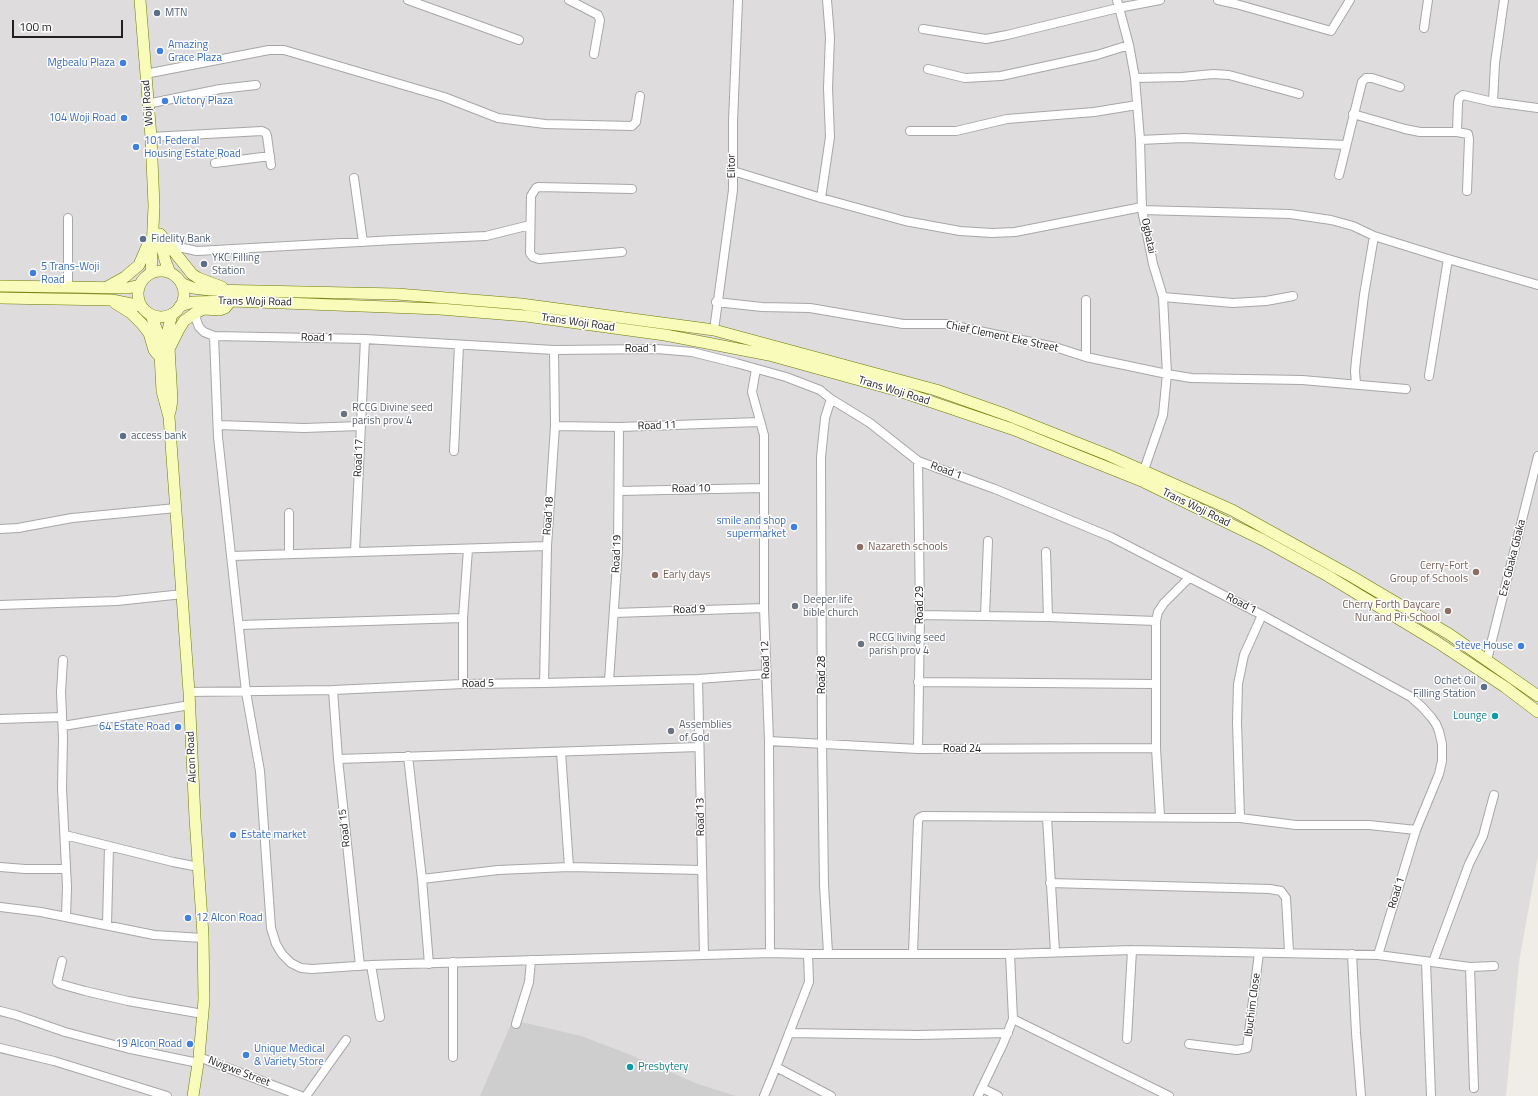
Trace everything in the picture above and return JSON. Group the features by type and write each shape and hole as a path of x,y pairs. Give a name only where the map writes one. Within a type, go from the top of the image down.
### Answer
{"main road":[{"name":"Woji Road","path":"140,0 147,104 151,137 156,233"},
{"path":"156,233 192,274 231,295 225,308 220,310 204,309 184,321 169,349"},
{"path":"152,273 156,233"},
{"path":"156,233 170,274"},
{"path":"106,288 125,277 139,266 156,233"},
{"path":"163,271 170,274 181,283 183,299 180,306 172,314 161,317 151,315 141,306 138,299 140,285 144,279 152,273 163,271"},
{"name":"Trans Woji Road","path":"181,283 193,288 231,295 526,316 665,335 768,355 899,391 1012,429 1144,482 1286,552 1437,642 1505,687 1538,712"},
{"path":"0,286 128,288 140,285"},
{"name":"Trans Woji Road","path":"180,306 231,295 397,294 520,304 714,330 772,347 850,366 936,390 1014,417 1144,470 1232,510 1356,578 1449,634 1538,696"},
{"path":"0,298 109,300 141,306"},
{"path":"109,300 131,313 142,324 149,333 154,350 160,358"},
{"path":"169,417 172,400 168,330 172,314"},
{"path":"151,315 159,336 162,391 169,417"},
{"name":"Alcon Road","path":"169,417 183,594 203,938 204,1000 199,1060 193,1096"},
{"path":"1286,552 1292,543"},
{"path":"1350,589 1356,578"}],"street":[{"path":"408,0 519,40"},
{"path":"569,0 598,15 600,20 594,54"},
{"name":"Elitor","path":"714,330 716,302 732,207 733,107 738,0"},
{"path":"821,198 830,137 828,73 830,37 827,0"},
{"path":"923,28 986,39 1007,35 1117,4 1160,0"},
{"path":"1218,0 1329,31 1334,29 1350,0"},
{"path":"1424,28 1428,0"},
{"path":"1493,102 1495,63 1504,0"},
{"name":"Ogbatai","path":"1117,4 1129,45 1138,105 1142,209 1163,297 1167,374 1163,415 1144,470"},
{"path":"928,69 966,78 1000,76 1097,55 1129,45"},
{"path":"145,74 269,50 284,50 444,97 498,118 545,124 632,126 636,122 640,96"},
{"path":"1134,78 1182,77 1213,74 1230,75 1299,94"},
{"path":"1339,175 1360,85 1366,78 1372,78 1400,87"},
{"path":"147,104 220,89 256,85"},
{"path":"1457,132 1458,102 1463,95 1493,102 1538,108"},
{"path":"910,131 956,131 1007,119 1094,112 1138,105"},
{"path":"1353,114 1420,132 1465,132 1469,135 1467,191"},
{"path":"151,137 262,131 266,133 267,136 271,165"},
{"path":"1140,140 1184,138 1346,146"},
{"path":"215,163 270,156"},
{"path":"733,171 821,198 905,221 937,228 992,233 1015,232 1142,209 1296,214 1353,226 1374,236 1538,285"},
{"path":"354,178 363,242"},
{"path":"622,252 539,259 533,257 530,253 531,196 536,188 632,189"},
{"path":"68,218 68,287"},
{"path":"167,245 197,251 486,236 530,225"},
{"path":"1356,384 1356,360 1364,295 1374,236"},
{"path":"1429,376 1448,259"},
{"path":"1163,297 1233,303 1266,301 1293,296"},
{"path":"1086,300 1086,357"},
{"name":"Chief Clement Eke Street","path":"716,302 762,307 810,308 903,324 946,324 1055,347 1086,357 1167,374 1199,378 1302,380 1406,389"},
{"path":"197,312 196,319 199,327 204,332 214,336 218,425 246,692 260,771 271,928 276,944 282,954 291,963 301,968 312,969 372,964 429,964 770,952 808,954 1010,954 1132,950 1378,955 1470,967 1494,966"},
{"name":"Road 1","path":"214,336 365,339 554,350 657,349 692,352 736,362 786,377 820,390 831,399 870,423 918,462 995,489 1111,537 1262,615 1410,697 1422,706 1436,724 1442,744 1442,761 1439,774 1416,830 1378,955"},
{"name":"Road 17","path":"355,552 365,339"},
{"path":"454,451 459,345"},
{"name":"Road 18","path":"544,683 547,546 555,426 554,350"},
{"name":"Road 12","path":"756,369 752,392 759,422 764,435 764,608 770,740 770,952"},
{"name":"Road 28","path":"828,953 824,885 822,744 821,457 825,418 831,399"},
{"name":"Road 11","path":"555,426 619,428 759,422"},
{"path":"218,425 304,428 360,426"},
{"name":"Road 19","path":"609,681 618,550 619,428"},
{"name":"Eze Gbaka Gbaka","path":"1487,660 1538,456"},
{"name":"Road 29","path":"918,462 920,615 918,749"},
{"name":"Road 10","path":"619,491 763,488"},
{"path":"0,529 18,528 72,518 176,508"},
{"path":"288,513 289,554"},
{"path":"985,616 988,541"},
{"path":"232,556 547,546"},
{"path":"463,684 463,618 468,549"},
{"path":"1046,552 1048,617"},
{"path":"1160,816 1156,748 1156,622 1158,612 1164,603 1189,578"},
{"path":"0,606 109,601 183,594"},
{"name":"Road 9","path":"614,613 764,608"},
{"path":"920,615 1048,617 1156,622"},
{"path":"1240,818 1237,722 1238,684 1244,655 1262,615"},
{"path":"240,625 463,618"},
{"path":"63,660 61,692 63,726 62,788 65,835 66,917"},
{"name":"Road 5","path":"189,692 334,690 463,684 698,679 767,674"},
{"name":"Road 13","path":"698,679 704,955"},
{"path":"918,682 1156,684"},
{"name":"Road 15","path":"334,690 338,759 360,966"},
{"path":"63,726 190,705"},
{"path":"0,719 62,717"},
{"name":"Road 24","path":"770,740 918,749 1156,748"},
{"path":"338,759 699,747"},
{"path":"561,752 569,867"},
{"path":"408,756 422,879 429,964"},
{"path":"1431,1096 1429,962 1469,864 1483,836 1494,795"},
{"path":"913,953 918,821 919,818 923,816 1160,816 1240,818 1296,826 1369,825 1416,830"},
{"path":"1047,817 1055,952"},
{"path":"65,835 199,867"},
{"path":"107,925 109,846"},
{"path":"0,867 25,870 66,869"},
{"path":"422,879 498,870 569,867 702,870"},
{"path":"1050,883 1270,889 1281,891 1286,898 1289,952"},
{"path":"0,907 41,912 154,935 203,938"},
{"path":"1127,1039 1132,950"},
{"name":"Ibuchim Close","path":"1189,1044 1237,1050 1246,1048 1248,1044 1259,953"},
{"path":"764,1096 808,982 808,954"},
{"path":"978,1096 1003,1044 1013,1019 1010,954"},
{"path":"1352,954 1361,1096"},
{"path":"516,1024 529,982 531,960"},
{"path":"62,961 57,982 60,984 128,1001 203,1014"},
{"path":"453,962 453,1057"},
{"path":"372,964 380,1017"},
{"path":"1470,967 1474,1088"},
{"name":"Nvigwe Street","path":"0,1011 65,1032 126,1048 199,1060 301,1096"},
{"path":"1013,1019 1169,1096"},
{"path":"789,1033 918,1035 1008,1032"},
{"path":"306,1096 346,1040"},
{"path":"0,1048 61,1063 167,1096"},
{"path":"776,1067 831,1096"},
{"path":"982,1088 998,1096"}],"shaded area":[{"path":"0,0 1538,0 1538,856 1519,962 1506,1096 0,1096"},
{"path":"512,1022 520,1025 521,1022 581,1036 631,1055 698,1084 736,1096 480,1096"}],"place":[{"name":"MTN","path":"157,13"},
{"name":"Amazing Grace Plaza","path":"160,51"},
{"name":"Mgbealu Plaza","path":"123,63"},
{"name":"Victory Plaza","path":"165,101"},
{"name":"104 Woji Road","path":"124,118"},
{"name":"101 Federal Housing Estate Road","path":"136,147"},
{"name":"Fidelity Bank","path":"143,239"},
{"name":"YKC Filling Station","path":"204,264"},
{"name":"5 Trans-Woji Road","path":"33,273"},
{"name":"RCCG Divine seed parish prov 4","path":"344,414"},
{"name":"access bank","path":"123,436"},
{"name":"smile and shop supermarket","path":"794,527"},
{"name":"Nazareth schools","path":"860,547"},
{"name":"Cerry-Fort Group of Schools","path":"1476,572"},
{"name":"Early days","path":"655,575"},
{"name":"Deeper life bible church","path":"795,606"},
{"name":"Cherry Forth Daycare Nur and Pri School","path":"1448,611"},
{"name":"RCCG living seed parish prov 4","path":"861,644"},
{"name":"Steve House","path":"1521,646"},
{"name":"Ochet Oil Filling Station","path":"1484,687"},
{"name":"Lounge","path":"1495,716"},
{"name":"64 Estate Road","path":"178,727"},
{"name":"Assemblies of God","path":"671,731"},
{"name":"Estate market","path":"233,835"},
{"name":"12 Alcon Road","path":"188,918"},
{"name":"19 Alcon Road","path":"190,1044"},
{"name":"Unique Medical & Variety Store","path":"246,1055"},
{"name":"Presbytery","path":"630,1067"}]}
